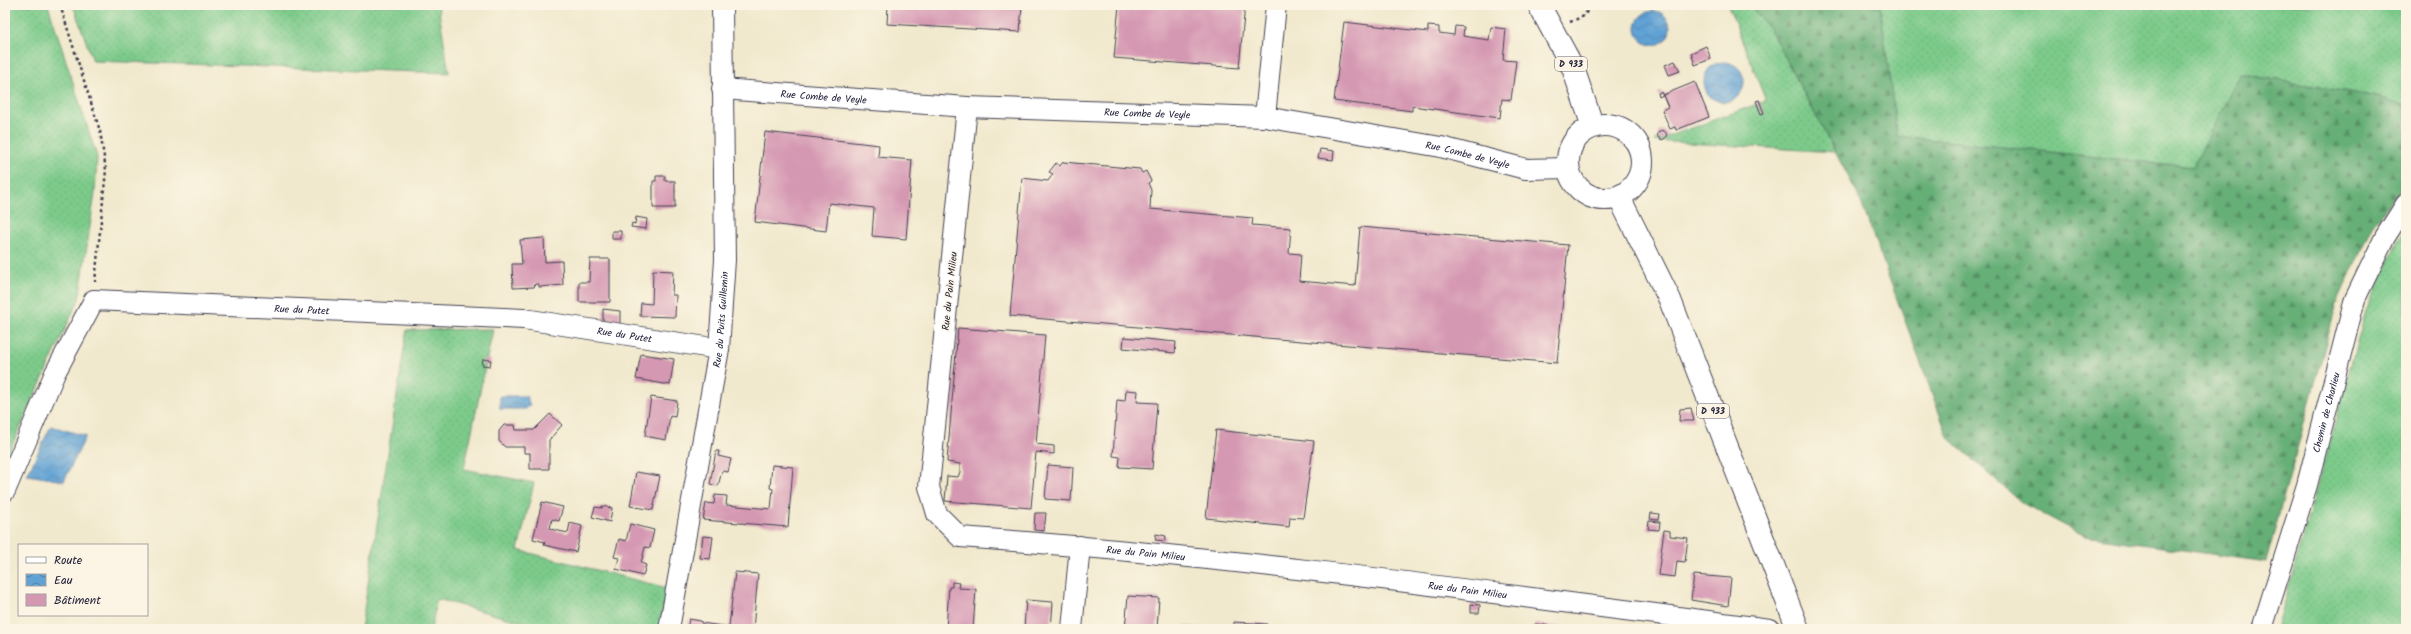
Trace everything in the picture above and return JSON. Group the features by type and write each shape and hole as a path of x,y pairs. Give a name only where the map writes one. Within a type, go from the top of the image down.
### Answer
{"main road":[{"name":"D 933","path":"1539,5 1554,30 1573,68 1593,126"},
{"path":"1604,124 1617,126 1629,132 1638,142 1642,154 1643,167 1639,180 1630,190 1620,197 1605,200 1592,197 1580,190 1572,180 1568,168 1568,155 1573,143 1581,133 1593,126 1604,124"},
{"name":"D 933","path":"1620,197 1670,300 1798,629"}],"street":[{"name":"Rue du Puits Guillemin","path":"669,629 719,350 725,260 722,5"},
{"path":"1265,117 1276,5"},
{"name":"Rue Combe de Veyle","path":"722,89 967,107 1265,117 1441,147 1526,169 1568,168"},
{"name":"Rue du Pain Milieu","path":"967,107 929,487 937,514 960,537 1080,546 1399,580 1770,629"},
{"name":"Chemin de Charlieu","path":"2262,629 2307,485 2355,299 2385,237 2406,204"},
{"name":"Rue du Putet","path":"94,300 524,319 719,350"},
{"path":"5,491 55,373 94,300"},
{"path":"1072,629 1080,546"}],"path":[{"path":"60,5 100,131 106,170 94,300"},
{"path":"1554,30 1584,16 1591,5"}],"green space":[{"path":"5,5 48,5 97,157 95,193 79,299 5,461"},
{"path":"73,5 438,5 449,73 93,61"},
{"path":"1728,5 1749,5 1770,29 1835,152 1655,141 1766,101"},
{"path":"1749,5 1880,5 1897,136 2193,167 2240,74 2373,96 2406,106 2406,182 2372,226 2337,303 2266,562 2085,536 2022,503 1948,437 1859,197 1770,29"},
{"path":"1880,5 2406,5 2406,106 2373,96 2240,74 2193,167 1897,136"},
{"path":"2406,225 2406,629 2277,629 2366,311"},
{"path":"493,329 464,469 534,483 518,550 667,588 659,629 547,629 437,599 431,629 361,629 407,330"}],"water":[{"path":"1653,11 1665,16 1670,28 1665,40 1653,45 1641,40 1636,28 1641,16"},
{"path":"1728,62 1735,65 1741,71 1744,82 1743,90 1735,99 1728,102 1720,102 1713,99 1705,90 1704,78 1707,71 1716,63"},
{"path":"500,396 526,396 530,405 526,409 500,409"},
{"path":"51,426 86,436 64,481 27,475"}],"building":[{"path":"888,5 1022,5 1020,32 887,24"},
{"path":"1119,5 1245,5 1239,68 1114,58"},
{"path":"1344,22 1428,32 1428,26 1439,27 1439,33 1454,35 1455,26 1464,27 1463,36 1489,40 1491,27 1506,29 1503,60 1516,61 1511,100 1502,99 1500,118 1412,106 1412,111 1334,101"},
{"path":"1706,46 1711,59 1695,65 1691,53"},
{"path":"1675,61 1680,71 1669,75 1665,65"},
{"path":"1695,82 1709,117 1676,130 1675,127 1670,129 1662,110 1668,107 1663,95"},
{"path":"1661,92 1663,95 1659,97 1658,93"},
{"path":"1759,100 1764,113 1761,114 1756,101"},
{"path":"1662,130 1667,135 1662,140 1657,135"},
{"path":"765,132 879,145 878,157 912,160 906,239 872,236 874,208 829,203 826,231 755,222"},
{"path":"1320,149 1334,151 1333,160 1318,158"},
{"path":"1063,162 1140,169 1142,173 1146,171 1151,181 1148,183 1151,190 1150,209 1253,218 1252,225 1291,228 1289,253 1301,254 1299,281 1355,286 1360,227 1568,245 1557,363 1010,316 1022,178 1048,181 1053,174 1049,172 1056,163 1060,166"},
{"path":"656,176 665,176 665,181 675,181 675,208 653,208 653,181 656,181"},
{"path":"636,217 647,219 646,229 631,227 632,223 635,224"},
{"path":"612,231 621,231 621,239 612,239"},
{"path":"544,238 545,262 562,261 563,285 539,287 539,284 535,284 534,287 513,288 512,264 522,264 520,240"},
{"path":"590,259 610,259 610,302 579,302 579,282 589,282"},
{"path":"653,270 673,271 672,295 676,295 675,317 640,316 641,303 652,304"},
{"path":"603,309 620,311 620,324 603,321"},
{"path":"958,328 1045,335 1036,444 1054,446 1054,454 1036,452 1031,508 945,501 947,476 958,477 960,472 960,464 947,462"},
{"path":"1124,337 1176,342 1175,353 1123,348"},
{"path":"641,354 674,359 670,385 636,379"},
{"path":"483,359 491,360 490,366 482,365"},
{"path":"1126,390 1138,391 1137,402 1157,403 1152,469 1119,467 1120,457 1113,456 1117,400 1125,401"},
{"path":"651,397 677,401 675,417 670,416 666,440 645,436"},
{"path":"1691,408 1694,421 1679,421 1680,409"},
{"path":"550,414 562,425 549,440 549,469 530,469 530,453 524,453 524,447 505,447 499,441 499,431 504,425 515,425 516,430 534,430"},
{"path":"1216,430 1314,441 1303,518 1290,517 1289,527 1206,518"},
{"path":"716,451 719,451 718,456 731,459 728,472 722,471 718,486 710,484"},
{"path":"772,465 793,467 788,527 703,520 706,503 714,504 715,495 727,496 726,505 771,509 773,489 770,488"},
{"path":"1048,465 1073,467 1071,501 1045,499"},
{"path":"636,472 660,476 653,510 630,506"},
{"path":"542,502 563,507 559,521 552,519 550,529 568,533 570,523 582,526 576,552 544,545 545,542 533,539"},
{"path":"602,506 612,508 610,522 592,517 595,507 602,508"},
{"path":"1035,513 1046,513 1044,531 1034,530"},
{"path":"1651,513 1659,514 1658,520 1650,519"},
{"path":"1649,521 1660,522 1659,530 1648,529"},
{"path":"630,524 654,530 650,548 645,547 641,563 646,565 643,576 616,569 619,558 614,557 619,539 626,541"},
{"path":"1664,530 1670,531 1670,536 1688,538 1685,562 1677,561 1675,577 1658,575"},
{"path":"1156,534 1166,536 1165,541 1155,540"},
{"path":"703,536 713,537 710,559 700,558"},
{"path":"735,572 758,574 753,629 687,629 689,619 701,621 701,623 729,627"},
{"path":"1694,575 1731,578 1728,606 1691,600"},
{"path":"952,582 959,583 958,588 976,589 973,629 946,629 949,587 952,587"},
{"path":"1128,596 1159,598 1157,629 1125,629"},
{"path":"1026,600 1053,602 1051,629 1024,629"},
{"path":"1471,604 1480,605 1479,613 1471,613"},
{"path":"1234,622 1267,624 1267,629 1234,629"},
{"path":"1535,624 1570,628 1570,629 1534,629"},
{"path":"1184,626 1209,628 1209,629 1184,629"}]}
